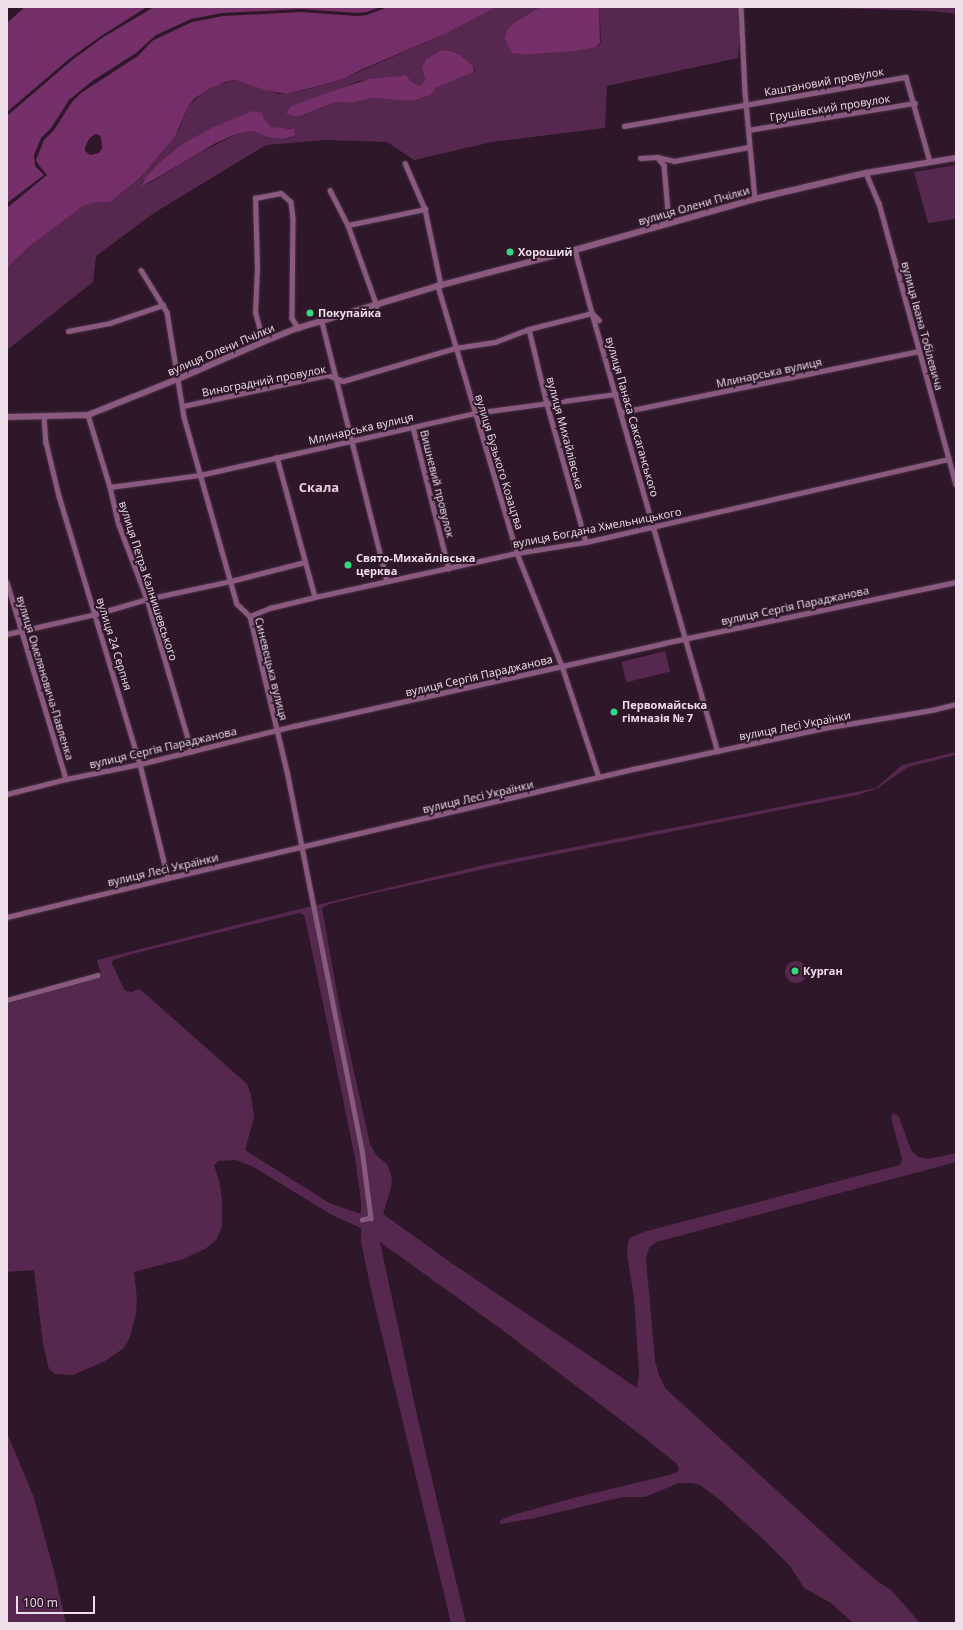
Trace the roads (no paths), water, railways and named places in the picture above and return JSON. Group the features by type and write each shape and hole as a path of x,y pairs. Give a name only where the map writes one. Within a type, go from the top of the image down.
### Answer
{"street":[{"path":"740,7 749,147 755,199"},
{"name":"Каштановий провулок","path":"624,126 906,77 915,103"},
{"path":"915,103 930,162"},
{"name":"Грушівський провулок","path":"748,130 915,103"},
{"path":"640,158 657,157 674,161 749,147"},
{"path":"657,157 664,165 669,223"},
{"name":"вулиця Олени Пчілки","path":"7,417 88,415 298,328 377,306 440,286 575,250 755,199 866,173 956,158"},
{"path":"405,163 425,209 440,286"},
{"name":"вулиця Івана Тобілевича","path":"866,173 879,203 956,485"},
{"path":"330,190 348,225 377,306"},
{"path":"263,342 255,314 258,275 255,198 281,193 291,202 293,218 291,293 292,318 298,328"},
{"path":"348,225 425,209"},
{"name":"вулиця Панаса Саксаганського","path":"575,250 718,751"},
{"name":"Синевецька вулиця","path":"141,270 167,312 184,417 231,581 236,604 250,616 287,771 362,1149 371,1218 362,1220"},
{"name":"вулиця Бузького Козацтва","path":"440,286 455,348 517,553 562,666 599,776"},
{"path":"68,331 110,323 163,305"},
{"path":"592,313 599,320"},
{"name":"Виноградний провулок","path":"183,406 328,375 343,381 455,348 495,342 530,329 592,313"},
{"path":"322,322 387,580"},
{"name":"вулиця Михайлівська","path":"530,329 547,404 586,542"},
{"name":"Млинарська вулиця","path":"622,412 919,351"},
{"name":"Млинарська вулиця","path":"110,487 200,474 474,413 616,394"},
{"name":"вулиця Петра Калнишевського","path":"88,415 110,487 119,524 147,599 192,752"},
{"name":"вулиця 24 Серпня","path":"44,416 46,442 59,496 96,614 140,764 168,878"},
{"name":"Вишневий провулок","path":"413,427 449,569"},
{"path":"277,457 315,597"},
{"name":"вулиця Богдана Хмельницького","path":"250,616 270,608 387,580 449,569 517,553 586,542 949,459"},
{"path":"7,634 96,614 147,599 231,581 305,562"},
{"name":"вулиця Омеляновича-Павленка","path":"7,582 66,779"},
{"name":"вулиця Сергія Параджанова","path":"7,794 66,779 140,764 277,731 685,638 956,582"},
{"name":"вулиця Лесі Українки","path":"7,917 301,846 460,811 599,776 824,728 932,710 956,704"},
{"path":"7,1000 98,975"}],"place":[{"name":"Хороший","path":"510,252"},
{"name":"Покупайка","path":"310,313"},
{"name":"Свято-Михайлівська церква","path":"348,565"},
{"name":"Первомайська гімназія № 7","path":"614,712"},
{"name":"Курган","path":"795,971"}],"district":[{"name":"Скала","path":"319,487"}]}
